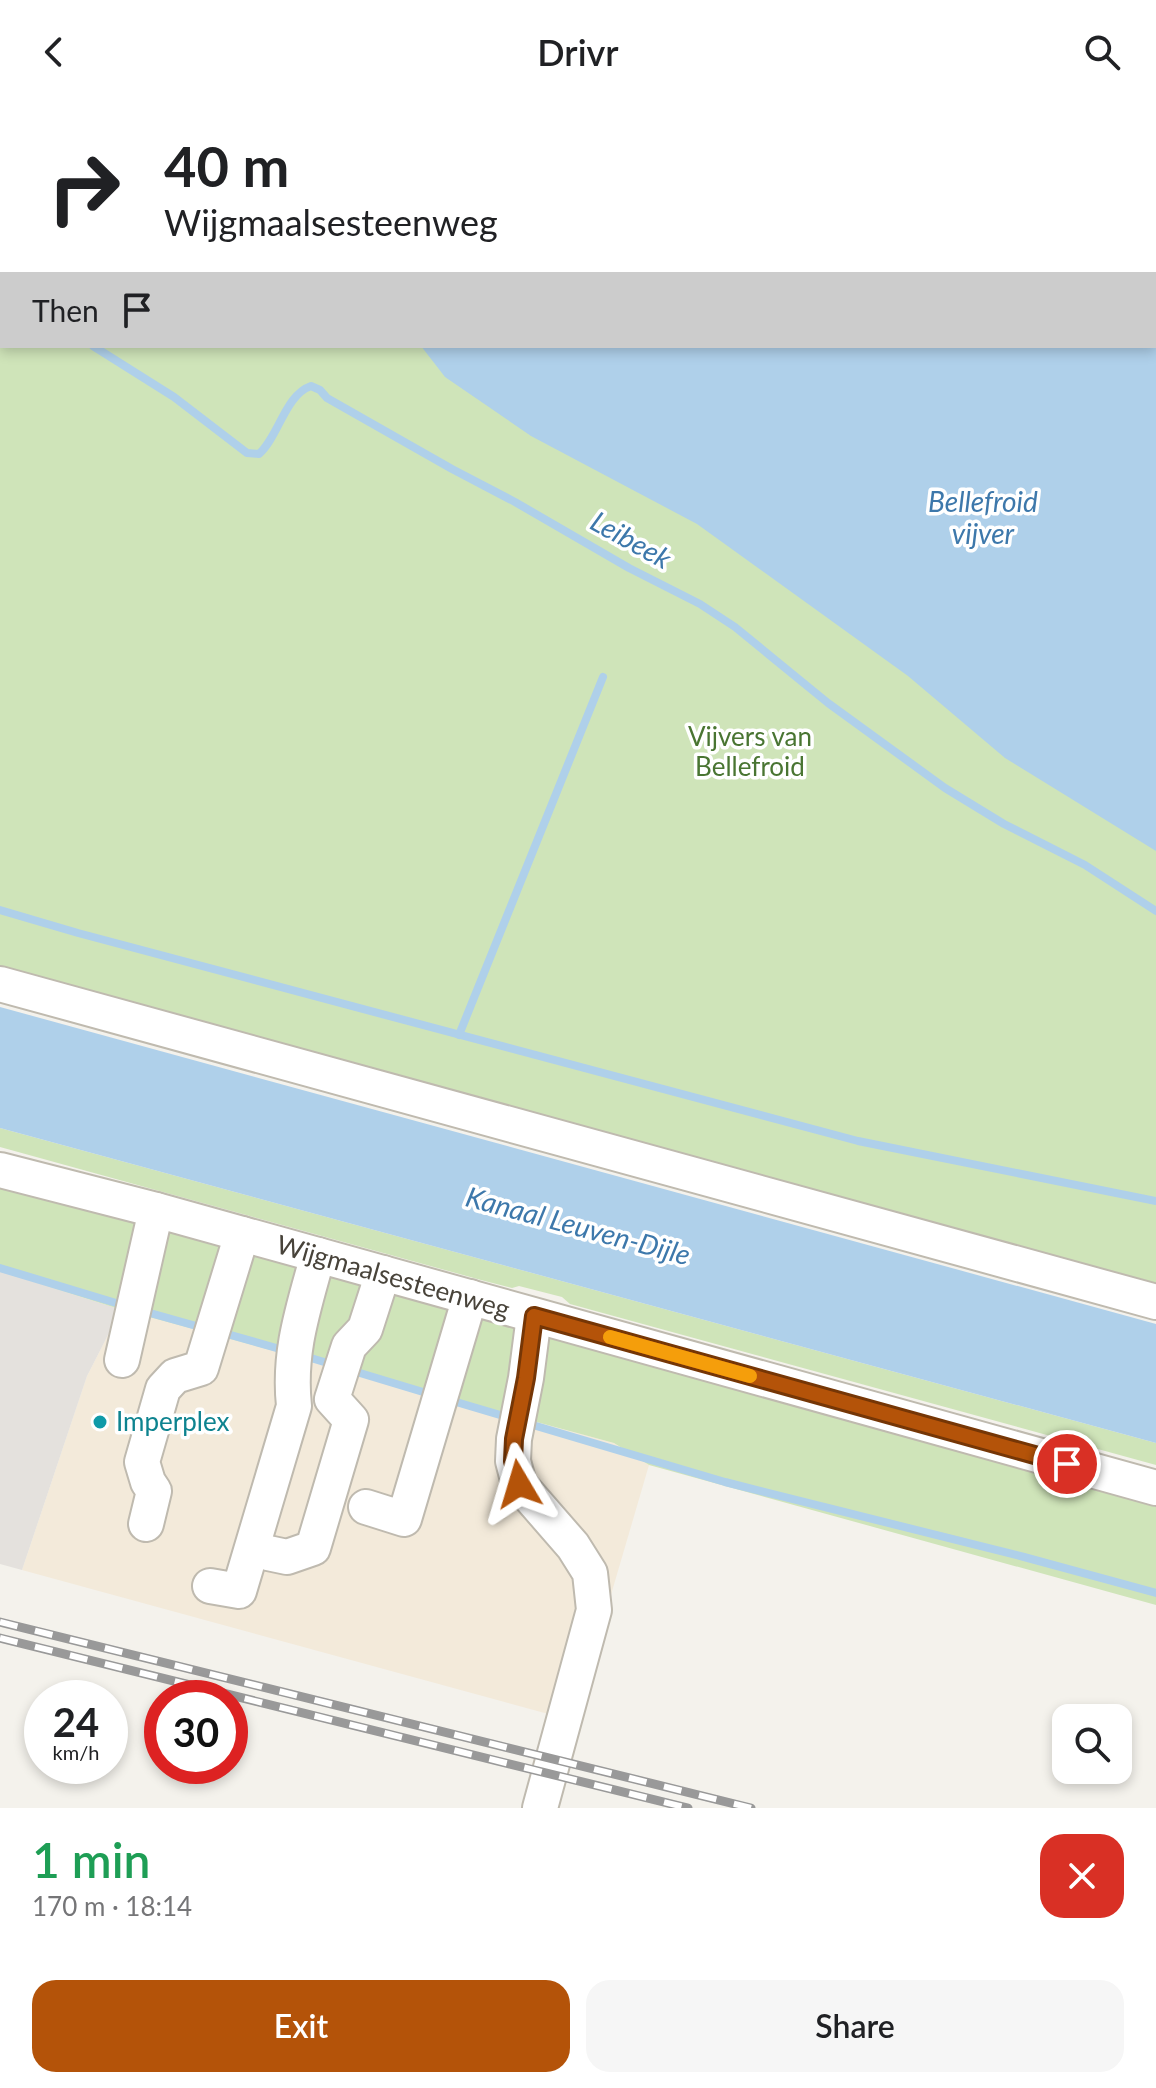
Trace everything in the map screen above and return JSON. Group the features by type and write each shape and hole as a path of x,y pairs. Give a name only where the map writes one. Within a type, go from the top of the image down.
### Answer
{"street":[{"path":"0,984 1156,1302"},
{"name":"Wijgmaalsesteenweg","path":"0,1170 156,1210 1156,1488"},
{"path":"122,1360 156,1210"},
{"path":"146,1524 154,1491 142,1462 163,1389 175,1376 201,1368 242,1234"},
{"path":"210,1586 239,1591 294,1406 294,1356 318,1255"},
{"path":"268,1553 287,1557 313,1548 351,1420 332,1399 348,1349 365,1329 383,1273"},
{"path":"366,1507 404,1519 470,1297"},
{"path":"534,1316 513,1461 519,1484 573,1546 590,1573 594,1610 540,1808"}],"shaded area":[{"path":"0,1271 116,1308 109,1333 87,1376 22,1570 0,1564"},
{"path":"116,1308 614,1443 649,1465 574,1721 22,1570 87,1376 109,1333"}],"green space":[{"name":"Vijvers van Bellefroid","path":"0,348 1156,348 1156,1283 0,966"},
{"path":"0,1128 1156,1443 1156,1465 570,1304 562,1297 481,1280 0,1147"},
{"path":"0,1185 1156,1507 1156,1605 649,1465 614,1443 116,1308 0,1271"}],"water":[{"name":"Bellefroid vijver","path":"423,348 1156,348 1156,851 1005,758 908,676 697,524 531,436 445,377"},
{"name":"Kanaal Leuven-Dijle","path":"0,1007 1156,1324 1156,1443 0,1128"}],"waterway":[{"name":"Leibeek","path":"96,348 174,397 247,453 259,454 288,407 302,391 311,386 320,390 327,398 452,469 700,604 735,627 828,703 945,788 1004,824 1085,865 1156,911"},
{"path":"459,1035 603,677"},
{"path":"0,910 858,1141 1156,1201"},
{"path":"0,1268 126,1306"},
{"path":"143,1311 207,1329"},
{"path":"220,1332 287,1351"},
{"path":"301,1355 334,1365"},
{"path":"350,1370 433,1395"},
{"path":"446,1399 510,1418"},
{"path":"526,1423 725,1482 1156,1593"}],"railway":[{"path":"0,1622 751,1808"},
{"path":"0,1638 688,1808"}],"slow traffic":[{"path":"610,1337 750,1376"}],"place":[{"name":"Imperplex","path":"100,1422"}],"route":[{"path":"519,1484 513,1461 514,1439 534,1316 1067,1464"}]}
